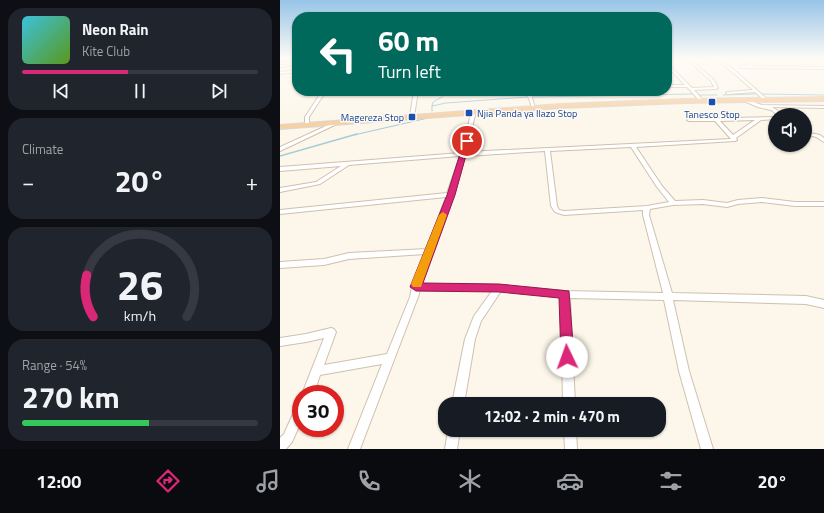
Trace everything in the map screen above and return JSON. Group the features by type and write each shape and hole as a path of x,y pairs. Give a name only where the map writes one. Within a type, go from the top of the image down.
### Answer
{"highway":[{"path":"280,127 534,107 701,100 824,99"}],"street":[{"path":"680,80 701,100"},
{"path":"672,86 716,88 712,80"},
{"path":"743,80 766,100"},
{"path":"728,92 755,91"},
{"path":"306,125 307,117 321,96"},
{"path":"412,116 415,96"},
{"path":"530,96 534,107"},
{"path":"745,100 751,104 768,110"},
{"path":"759,106 824,106"},
{"path":"354,449 414,297 429,251 451,195 464,154 474,111"},
{"path":"280,169 464,154 731,141 735,140 734,137 759,118"},
{"path":"689,120 768,118"},
{"path":"717,120 734,137"},
{"path":"280,148 339,122"},
{"path":"812,135 824,136"},
{"path":"818,136 824,141"},
{"path":"633,146 660,187 673,203"},
{"path":"546,149 554,206 557,211 575,213 647,208 673,203 702,202 726,205 738,202 762,200 795,204 824,204"},
{"path":"280,190 318,183 348,164"},
{"path":"280,212 451,195"},
{"path":"647,208 646,215 668,296 684,371 707,449"},
{"path":"280,265 324,262 349,256 429,251"},
{"path":"416,287 499,288 565,294 806,300 824,304"},
{"path":"459,397 470,339 477,319 499,288"},
{"path":"565,294 569,397"},
{"path":"280,342 331,332 312,385"},
{"path":"317,371 389,358"},
{"path":"280,447 288,438 292,429"},
{"path":"451,449 453,437"},
{"path":"570,437 571,449"}],"waterway":[{"path":"672,94 692,94"},
{"path":"723,95 755,94"},
{"path":"762,94 824,95"},
{"path":"698,95 717,95"},
{"path":"432,106 433,102 443,96"},
{"path":"533,97 586,96"},
{"path":"432,106 446,103 527,97"},
{"path":"432,106 432,111"},
{"path":"354,135 428,118"},
{"path":"280,156 357,134"}],"slow traffic":[{"path":"417,284 443,215"}],"place":[{"name":"Tanesco Stop","path":"712,102"},
{"name":"Njia Panda ya Ilazo Stop","path":"469,113"},
{"name":"Magereza Stop","path":"412,117"}],"route":[{"path":"467,141 464,154 456,173 451,195 416,287 499,288 565,294 567,357"}]}
